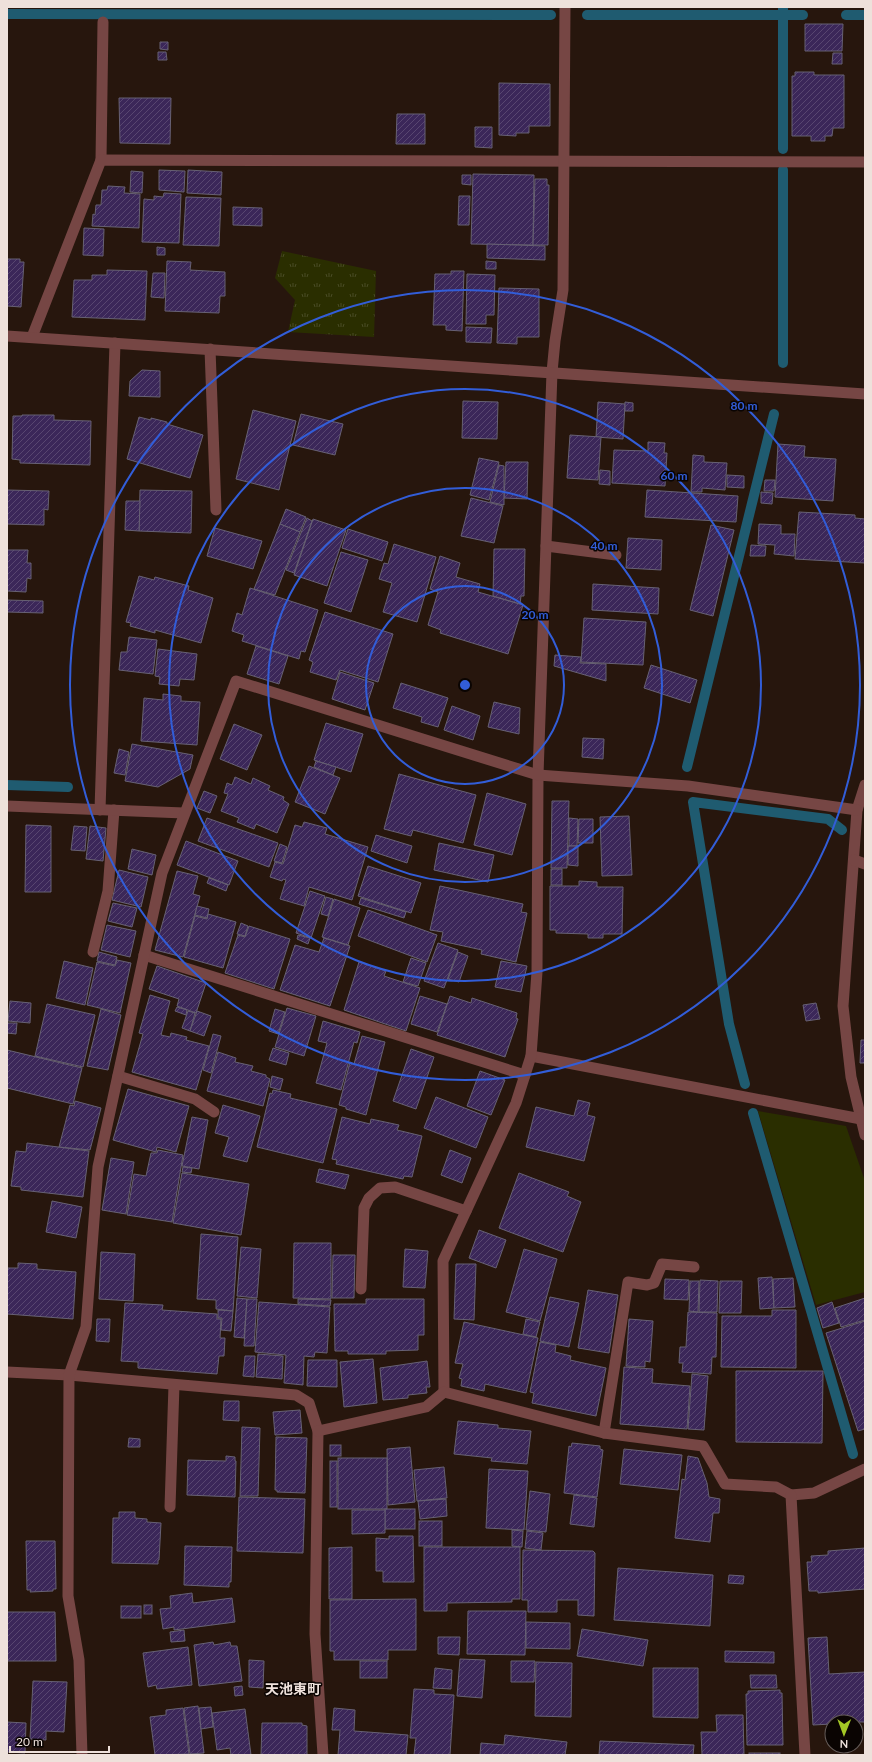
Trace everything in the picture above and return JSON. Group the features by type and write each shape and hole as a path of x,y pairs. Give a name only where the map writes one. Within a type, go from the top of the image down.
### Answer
{"street":[{"path":"318,1431 426,1408 444,1392 442,1261 516,1103 531,1056 537,972 538,775 552,372 563,290 565,7"},
{"path":"32,337 101,160 103,22"},
{"path":"101,160 865,162"},
{"path":"7,336 865,394"},
{"path":"100,810 115,343"},
{"path":"210,349 216,510"},
{"path":"546,546 616,555"},
{"path":"82,1755 79,1660 68,1596 69,1376 86,1327 98,1167 162,872 236,681 538,775 688,786 857,810"},
{"path":"865,785 857,810 843,1006 851,1077 865,1135"},
{"path":"7,806 184,813"},
{"path":"93,952 108,891 114,810"},
{"path":"854,860 865,864"},
{"path":"144,955 525,1075"},
{"path":"531,1056 861,1119"},
{"path":"118,1076 195,1099 214,1112"},
{"path":"361,1289 364,1208 369,1198 380,1188 395,1188 466,1211"},
{"path":"604,1433 628,1282 647,1285 654,1283 662,1264 694,1267"},
{"path":"7,1372 296,1395 308,1403 318,1431 315,1634 323,1755"},
{"path":"170,1507 174,1385"},
{"path":"444,1392 604,1433 703,1446 725,1484 776,1487 791,1495 814,1493 865,1469"},
{"path":"791,1495 805,1755"}],"green space":[{"path":"282,251 376,271 374,337 288,332 295,300 275,278"},
{"path":"758,1111 846,1126 865,1181 865,1292 816,1305"}],"building":[{"path":"805,24 843,24 842,51 805,51"},
{"path":"160,42 168,42 168,50 160,49"},
{"path":"158,52 166,52 167,60 158,60"},
{"path":"833,53 842,53 842,64 832,64"},
{"path":"795,72 814,72 814,75 844,75 844,128 833,128 832,136 825,136 825,141 811,141 811,136 792,136 792,76 795,76"},
{"path":"499,83 550,84 550,126 529,126 529,133 516,133 516,136 499,135"},
{"path":"119,98 171,98 170,144 120,143"},
{"path":"397,114 425,114 425,144 396,144"},
{"path":"475,127 492,127 492,148 475,147"},
{"path":"159,170 185,171 184,192 159,190"},
{"path":"188,170 222,172 221,195 187,193"},
{"path":"131,171 143,172 142,193 130,192"},
{"path":"473,174 534,175 533,245 471,244"},
{"path":"462,175 471,175 471,185 462,184"},
{"path":"535,179 547,179 547,185 549,185 548,245 533,245"},
{"path":"108,186 125,187 124,193 140,194 139,228 92,226 93,214 95,215 96,205 101,205 102,190 107,190"},
{"path":"164,193 181,194 179,243 142,242 144,199 154,200 154,196 163,197"},
{"path":"459,196 470,196 469,225 458,225"},
{"path":"186,197 221,198 219,246 183,245"},
{"path":"233,207 262,208 262,226 233,225"},
{"path":"84,228 104,229 103,256 83,255"},
{"path":"487,244 545,246 545,260 487,258"},
{"path":"157,247 165,248 165,255 157,255"},
{"path":"7,259 20,259 20,262 24,262 21,307 7,306"},
{"path":"167,261 191,262 190,270 225,272 225,296 220,296 219,313 165,311"},
{"path":"486,261 496,262 496,269 486,269"},
{"path":"107,270 147,271 145,320 72,317 74,280 92,280 92,275 107,275"},
{"path":"451,271 464,271 462,331 446,330 446,325 433,325 435,274 451,274"},
{"path":"153,273 165,273 164,298 151,297"},
{"path":"467,274 495,275 494,315 486,315 486,324 466,324"},
{"path":"499,288 539,289 539,337 517,337 517,344 497,343"},
{"path":"466,327 492,328 491,343 466,342"},
{"path":"142,370 160,371 160,397 129,396 130,381"},
{"path":"463,401 498,402 497,439 462,438"},
{"path":"598,402 625,404 623,439 596,437"},
{"path":"625,402 633,403 633,411 625,411"},
{"path":"253,410 296,421 279,490 236,479"},
{"path":"301,414 343,424 335,455 293,445"},
{"path":"54,415 54,420 91,421 90,465 20,463 20,460 12,459 13,416"},
{"path":"139,417 167,422 167,424 203,435 190,478 127,459"},
{"path":"570,435 601,437 598,480 567,478"},
{"path":"648,442 665,443 664,453 667,453 665,486 612,483 614,450 648,451"},
{"path":"778,444 805,446 804,457 836,459 833,501 775,497"},
{"path":"693,455 704,456 704,462 727,463 725,490 702,488 702,492 691,492"},
{"path":"479,458 499,462 489,500 470,495"},
{"path":"506,462 528,462 527,499 504,498"},
{"path":"499,465 504,466 504,505 490,502"},
{"path":"600,470 610,471 610,485 599,484"},
{"path":"727,475 744,476 744,488 727,487"},
{"path":"765,480 775,480 774,491 764,491"},
{"path":"7,490 49,491 48,510 44,509 44,525 7,524"},
{"path":"140,490 192,491 191,533 139,531"},
{"path":"647,490 738,496 736,522 645,517"},
{"path":"761,492 773,493 772,504 761,503"},
{"path":"471,498 503,506 494,543 461,536"},
{"path":"126,501 140,501 139,531 125,530"},
{"path":"286,509 306,517 300,532 280,524"},
{"path":"799,512 855,515 855,518 865,519 865,563 795,559"},
{"path":"307,518 312,521 294,573 286,570"},
{"path":"313,519 346,530 327,586 294,575"},
{"path":"280,524 300,532 275,595 254,589"},
{"path":"759,524 781,525 781,534 795,534 794,556 774,554 775,545 758,544"},
{"path":"711,525 734,530 713,616 690,610"},
{"path":"215,528 262,541 253,569 207,556"},
{"path":"348,529 388,542 382,561 342,548"},
{"path":"628,538 662,540 661,570 626,568"},
{"path":"394,544 436,557 417,622 383,612 392,583 379,579 384,563 388,564"},
{"path":"751,545 766,546 765,556 750,556"},
{"path":"494,549 525,549 524,596 521,596 520,604 493,596"},
{"path":"7,550 28,550 27,563 31,563 31,579 27,578 26,592 7,591"},
{"path":"341,552 368,560 351,612 324,603"},
{"path":"440,556 460,563 456,577 480,584 478,592 523,605 508,654 440,633 441,630 428,625 438,592 430,589"},
{"path":"139,576 154,580 155,577 189,586 188,590 213,598 201,643 155,630 155,633 130,626 131,623 126,622"},
{"path":"593,584 659,588 658,614 592,610"},
{"path":"250,588 318,610 305,652 301,651 299,659 242,641 244,635 232,631 237,613 242,615"},
{"path":"7,600 43,601 43,613 7,612"},
{"path":"325,612 393,634 378,682 340,670 336,680 310,672 313,662 309,660"},
{"path":"584,618 646,622 643,665 581,662"},
{"path":"129,637 157,640 153,674 119,670 121,652 127,652"},
{"path":"256,646 288,656 279,684 247,674"},
{"path":"158,649 197,654 194,680 180,679 179,686 159,684 160,677 155,676"},
{"path":"555,655 581,657 580,663 606,664 606,681 554,666"},
{"path":"651,665 697,680 690,703 644,688"},
{"path":"340,672 374,683 365,710 332,699"},
{"path":"401,683 448,698 438,727 421,722 422,717 393,708"},
{"path":"163,694 181,696 181,701 200,702 197,745 141,741 144,698 163,700"},
{"path":"494,702 520,708 519,734 488,727"},
{"path":"452,706 480,716 473,740 444,730"},
{"path":"326,723 363,734 351,772 314,760"},
{"path":"234,724 262,735 247,770 220,759"},
{"path":"583,738 604,739 603,759 582,757"},
{"path":"132,744 193,755 190,769 158,787 125,781"},
{"path":"119,749 129,752 125,775 114,773"},
{"path":"316,761 336,767 333,775 314,767"},
{"path":"309,766 340,778 325,814 295,802"},
{"path":"399,774 476,795 463,843 413,830 411,836 384,829"},
{"path":"235,777 251,784 253,778 270,786 268,790 284,797 283,800 289,804 277,833 256,824 254,829 237,822 239,818 221,811 228,794 224,793 227,783 232,785"},
{"path":"204,791 217,796 210,813 197,808"},
{"path":"487,793 526,804 512,855 474,845"},
{"path":"552,801 569,801 567,868 551,868"},
{"path":"629,816 632,875 602,876 600,817"},
{"path":"207,818 278,843 269,867 198,841"},
{"path":"569,818 578,819 577,846 569,846"},
{"path":"579,819 593,819 593,843 578,843"},
{"path":"304,822 327,828 325,834 368,847 352,900 309,887 304,906 280,899 286,880 283,879 282,881 270,877 275,862 283,864 295,825 302,827"},
{"path":"26,825 51,826 51,892 25,892"},
{"path":"74,826 87,827 85,851 71,850"},
{"path":"90,826 106,828 103,861 86,859"},
{"path":"376,835 412,846 407,863 371,851"},
{"path":"186,841 238,861 229,885 177,865"},
{"path":"439,843 494,855 488,882 434,870"},
{"path":"280,844 287,847 282,863 274,861"},
{"path":"568,846 578,846 578,866 568,865"},
{"path":"132,849 156,855 152,875 128,869"},
{"path":"368,866 421,883 411,913 358,896"},
{"path":"551,869 562,869 562,885 551,885"},
{"path":"119,870 148,877 141,907 112,900"},
{"path":"177,871 198,876 193,894 200,896 183,957 155,950"},
{"path":"209,878 228,885 226,891 207,883"},
{"path":"579,881 597,882 597,887 623,887 622,934 603,934 603,938 588,938 588,934 556,933 556,930 550,930 550,886 579,886"},
{"path":"440,886 523,904 521,912 527,913 516,962 481,954 482,950 441,941 443,932 430,930"},
{"path":"310,891 325,896 311,938 296,933"},
{"path":"326,897 333,899 328,916 321,914"},
{"path":"361,898 406,912 404,918 359,904"},
{"path":"334,899 360,908 348,945 322,937"},
{"path":"113,903 137,908 132,927 108,921"},
{"path":"197,906 209,909 207,918 195,915"},
{"path":"368,910 437,935 427,962 358,936"},
{"path":"208,914 236,922 223,968 184,957 195,916 207,919"},
{"path":"241,923 248,926 245,936 237,934"},
{"path":"107,925 136,931 130,957 101,950"},
{"path":"249,926 290,939 274,989 225,973 238,935 245,937"},
{"path":"298,935 310,938 308,944 297,939"},
{"path":"324,938 350,946 330,1006 280,990 295,945 319,952"},
{"path":"438,943 458,950 444,988 424,981"},
{"path":"99,952 117,957 115,965 97,961"},
{"path":"458,952 468,956 459,982 448,979"},
{"path":"411,958 426,963 418,986 403,982"},
{"path":"117,960 131,963 120,1013 87,1005 97,962 115,966"},
{"path":"64,961 93,968 85,1005 56,998"},
{"path":"501,961 527,966 521,992 495,987"},
{"path":"359,962 386,971 384,976 420,988 406,1031 344,1010"},
{"path":"157,966 206,983 196,1013 177,1006 179,999 149,989"},
{"path":"150,995 170,1001 161,1035 170,1037 171,1033 187,1037 186,1040 209,1046 196,1090 132,1072 143,1034 139,1033"},
{"path":"420,996 447,1004 437,1032 411,1024"},
{"path":"450,996 471,1003 472,998 517,1013 516,1018 518,1019 505,1057 437,1035"},
{"path":"10,1001 31,1003 30,1023 8,1021"},
{"path":"816,1003 820,1019 806,1021 803,1005"},
{"path":"47,1004 95,1015 83,1067 35,1056"},
{"path":"177,1007 187,1010 186,1015 175,1011"},
{"path":"287,1008 316,1016 304,1056 275,1047"},
{"path":"101,1009 121,1015 108,1070 87,1066"},
{"path":"275,1009 285,1012 278,1034 269,1031"},
{"path":"188,1011 195,1013 190,1031 182,1028"},
{"path":"197,1011 211,1016 204,1036 190,1031"},
{"path":"323,1021 360,1032 357,1043 354,1042 341,1090 316,1083 327,1043 318,1041"},
{"path":"7,1023 17,1023 16,1034 7,1033"},
{"path":"213,1034 221,1036 211,1073 203,1070"},
{"path":"362,1036 385,1042 366,1115 346,1109 346,1107 339,1105 350,1062 354,1064"},
{"path":"861,1040 865,1040 865,1063 860,1063"},
{"path":"273,1048 289,1053 286,1065 269,1060"},
{"path":"411,1049 434,1057 416,1109 393,1101"},
{"path":"7,1050 82,1068 73,1104 7,1088"},
{"path":"218,1052 236,1058 235,1062 253,1066 251,1071 266,1075 266,1077 270,1079 263,1106 207,1091"},
{"path":"480,1071 505,1080 491,1115 467,1106"},
{"path":"272,1076 283,1079 280,1090 270,1087"},
{"path":"128,1089 189,1106 176,1152 157,1147 156,1152 113,1140"},
{"path":"273,1090 291,1094 290,1098 337,1109 323,1163 257,1147 270,1093 272,1094"},
{"path":"436,1097 488,1117 476,1148 424,1128"},
{"path":"578,1100 590,1103 587,1115 595,1117 584,1161 526,1147 536,1107 574,1116"},
{"path":"75,1101 101,1108 90,1150 59,1147 70,1105 74,1106"},
{"path":"223,1105 260,1116 247,1162 223,1156 229,1137 215,1133"},
{"path":"192,1117 208,1120 199,1169 182,1166"},
{"path":"342,1117 370,1124 371,1119 399,1125 397,1130 422,1136 412,1177 404,1176 403,1179 336,1164 337,1160 332,1159"},
{"path":"27,1143 89,1151 83,1197 21,1190 21,1187 11,1186 16,1151 26,1152"},
{"path":"158,1150 183,1155 172,1222 127,1215 134,1174 146,1176 151,1153 157,1153"},
{"path":"450,1150 471,1158 462,1183 441,1175"},
{"path":"111,1158 134,1162 126,1214 102,1210"},
{"path":"183,1167 192,1168 191,1173 182,1172"},
{"path":"319,1169 349,1175 345,1189 316,1182"},
{"path":"182,1173 249,1184 241,1235 173,1223"},
{"path":"519,1173 569,1192 567,1196 581,1202 563,1252 499,1228"},
{"path":"52,1201 82,1207 76,1238 46,1232"},
{"path":"479,1230 506,1240 496,1268 469,1258"},
{"path":"201,1234 238,1237 233,1311 216,1309 216,1300 197,1299"},
{"path":"294,1243 331,1243 331,1299 293,1298"},
{"path":"241,1247 261,1249 257,1298 237,1296"},
{"path":"405,1249 428,1251 425,1288 403,1287"},
{"path":"524,1249 557,1259 540,1321 506,1312"},
{"path":"101,1252 135,1254 133,1301 99,1299"},
{"path":"333,1255 355,1255 354,1298 332,1298"},
{"path":"18,1263 37,1264 37,1269 76,1272 73,1319 7,1314 7,1268 18,1268"},
{"path":"456,1264 476,1264 474,1320 454,1319"},
{"path":"772,1277 774,1308 760,1309 758,1278"},
{"path":"793,1278 795,1307 774,1308 773,1279"},
{"path":"665,1279 689,1280 688,1300 664,1299"},
{"path":"700,1280 718,1281 717,1312 699,1312"},
{"path":"690,1281 699,1281 698,1312 689,1311"},
{"path":"720,1281 742,1281 741,1313 719,1313"},
{"path":"588,1290 618,1295 609,1353 578,1348"},
{"path":"550,1297 579,1303 569,1347 540,1341"},
{"path":"237,1298 247,1299 244,1338 234,1337"},
{"path":"865,1298 865,1320 841,1327 835,1308"},
{"path":"247,1299 257,1299 254,1346 244,1346"},
{"path":"298,1299 331,1300 330,1306 298,1304"},
{"path":"366,1299 424,1299 424,1335 418,1335 418,1350 386,1351 386,1354 348,1354 348,1351 335,1351 334,1304 366,1304"},
{"path":"259,1302 330,1307 327,1353 315,1352 314,1357 304,1356 303,1385 284,1383 286,1355 255,1352"},
{"path":"832,1302 839,1323 823,1328 817,1308"},
{"path":"125,1303 163,1305 162,1310 217,1314 217,1319 221,1319 220,1338 225,1338 224,1356 219,1356 217,1374 138,1368 138,1362 121,1361"},
{"path":"218,1310 233,1311 231,1331 221,1330 222,1318 218,1318"},
{"path":"772,1310 796,1310 796,1368 721,1367 722,1316 772,1316"},
{"path":"688,1312 717,1313 716,1357 712,1357 711,1374 682,1372 683,1363 679,1363 680,1347 686,1347"},
{"path":"97,1319 110,1319 109,1342 96,1341"},
{"path":"526,1319 540,1322 536,1337 523,1334"},
{"path":"629,1319 653,1321 650,1362 645,1361 645,1367 626,1366"},
{"path":"865,1321 865,1429 858,1431 826,1333"},
{"path":"464,1322 538,1338 526,1393 485,1384 484,1391 461,1386 462,1379 459,1378 463,1364 455,1363"},
{"path":"540,1342 556,1345 555,1352 571,1356 570,1360 606,1368 596,1416 532,1403 534,1393 530,1392"},
{"path":"258,1354 283,1356 282,1379 256,1377"},
{"path":"245,1356 255,1356 254,1377 243,1376"},
{"path":"373,1359 377,1403 344,1407 340,1362"},
{"path":"308,1360 337,1360 337,1387 307,1386"},
{"path":"427,1361 430,1387 426,1387 427,1393 408,1395 408,1398 383,1400 380,1368"},
{"path":"624,1367 653,1369 652,1383 690,1386 687,1429 620,1424"},
{"path":"736,1371 823,1371 822,1443 736,1442"},
{"path":"692,1374 708,1376 704,1430 688,1429"},
{"path":"224,1401 239,1401 239,1421 223,1420"},
{"path":"300,1410 302,1433 275,1435 273,1412"},
{"path":"458,1421 498,1425 498,1428 531,1431 527,1464 491,1461 492,1458 454,1454"},
{"path":"242,1427 260,1428 258,1496 240,1496"},
{"path":"276,1437 307,1438 305,1493 277,1492 277,1490 275,1490"},
{"path":"129,1438 140,1439 140,1447 128,1447"},
{"path":"572,1443 600,1446 600,1449 603,1450 597,1497 564,1493 569,1446 571,1447"},
{"path":"330,1445 341,1445 341,1456 330,1456"},
{"path":"410,1447 415,1502 388,1505 387,1449"},
{"path":"624,1449 682,1455 678,1490 620,1484"},
{"path":"226,1456 235,1457 236,1461 235,1497 187,1495 188,1460 226,1461"},
{"path":"688,1456 698,1458 707,1483 709,1497 720,1499 719,1513 713,1513 710,1542 675,1538 682,1479 685,1480"},
{"path":"338,1458 387,1458 387,1509 338,1509"},
{"path":"330,1461 337,1461 337,1507 330,1507"},
{"path":"444,1467 447,1498 417,1501 414,1470"},
{"path":"489,1469 528,1471 524,1530 486,1528"},
{"path":"530,1491 550,1494 546,1532 526,1530"},
{"path":"574,1495 597,1498 594,1527 570,1524"},
{"path":"239,1497 305,1499 303,1553 237,1551"},
{"path":"446,1499 447,1516 420,1519 418,1501"},
{"path":"385,1509 415,1509 415,1529 385,1529"},
{"path":"352,1510 385,1510 385,1533 352,1534"},
{"path":"119,1512 135,1512 135,1518 147,1519 147,1522 161,1523 158,1564 112,1563 113,1518 119,1518"},
{"path":"419,1521 442,1521 442,1546 419,1546"},
{"path":"512,1530 523,1531 522,1547 512,1546"},
{"path":"527,1531 543,1533 541,1550 525,1548"},
{"path":"389,1536 413,1536 414,1582 383,1582 383,1571 376,1571 376,1538 389,1539"},
{"path":"26,1541 55,1541 56,1589 53,1589 53,1591 30,1592 31,1590 27,1590"},
{"path":"185,1546 232,1547 231,1582 229,1582 229,1587 184,1585"},
{"path":"352,1547 352,1599 329,1599 329,1548"},
{"path":"424,1547 520,1547 520,1599 512,1599 512,1602 447,1603 447,1611 424,1611"},
{"path":"865,1548 865,1589 818,1593 818,1591 809,1591 807,1562 812,1562 811,1556 828,1555 828,1551"},
{"path":"523,1550 593,1551 595,1553 594,1616 578,1615 578,1600 557,1600 557,1612 528,1612 528,1600 522,1600"},
{"path":"618,1568 713,1575 710,1626 614,1620"},
{"path":"729,1575 744,1576 743,1584 728,1583"},
{"path":"192,1593 193,1603 232,1598 235,1622 174,1630 174,1627 163,1629 160,1609 171,1608 170,1596"},
{"path":"416,1599 416,1650 388,1650 388,1660 334,1660 334,1651 330,1651 330,1600"},
{"path":"144,1605 152,1605 152,1614 144,1614"},
{"path":"121,1606 141,1606 141,1618 121,1618"},
{"path":"468,1611 526,1611 525,1655 467,1654"},
{"path":"7,1612 55,1612 56,1661 7,1661"},
{"path":"526,1622 570,1623 570,1649 526,1648"},
{"path":"582,1629 648,1640 643,1666 577,1656"},
{"path":"184,1630 185,1641 171,1642 170,1632"},
{"path":"438,1637 460,1637 459,1655 438,1654"},
{"path":"827,1637 829,1674 865,1672 865,1722 864,1714 824,1714 824,1724 813,1725 808,1638"},
{"path":"213,1642 214,1645 230,1642 231,1646 237,1646 242,1681 199,1686 194,1645"},
{"path":"188,1647 192,1685 157,1689 156,1685 148,1687 143,1653"},
{"path":"725,1651 774,1652 774,1663 725,1662"},
{"path":"460,1659 485,1660 482,1698 457,1696"},
{"path":"249,1660 264,1661 263,1688 249,1687"},
{"path":"360,1661 387,1661 387,1678 360,1678"},
{"path":"511,1661 535,1661 534,1682 511,1682"},
{"path":"536,1662 572,1663 571,1717 535,1716"},
{"path":"435,1668 452,1670 451,1689 433,1688"},
{"path":"653,1668 698,1668 698,1718 653,1717"},
{"path":"750,1675 776,1675 777,1688 751,1688"},
{"path":"33,1681 67,1682 64,1732 46,1731 46,1740 30,1739"},
{"path":"242,1686 243,1695 235,1696 234,1687"},
{"path":"414,1689 434,1690 434,1694 454,1695 450,1755 414,1755 416,1738 410,1738"},
{"path":"780,1690 780,1693 782,1693 783,1745 747,1745 746,1694 748,1694 748,1691"},
{"path":"198,1706 204,1753 190,1754 184,1708"},
{"path":"211,1707 213,1727 201,1729 199,1708"},
{"path":"183,1708 189,1754 155,1755 150,1717 166,1715 166,1710"},
{"path":"334,1708 355,1710 354,1731 408,1735 406,1755 338,1755 340,1730 332,1730"},
{"path":"245,1709 251,1755 231,1755 230,1748 217,1750 212,1713"},
{"path":"716,1715 743,1715 744,1755 702,1755 701,1732 717,1732"},
{"path":"7,1722 26,1723 25,1753 7,1752"},
{"path":"262,1723 302,1723 302,1725 307,1726 307,1755 261,1755"},
{"path":"505,1735 567,1742 565,1755 480,1755 481,1743 504,1745"},
{"path":"600,1741 694,1745 693,1755 599,1755"},
{"path":"749,1753 780,1753 780,1755 749,1755"}],"waterway":[{"path":"783,7 783,149"},
{"path":"7,14 551,15"},
{"path":"587,15 803,15"},
{"path":"846,15 865,15"},
{"path":"783,170 783,363"},
{"path":"687,767 774,414"},
{"path":"7,785 68,787"},
{"path":"745,1084 729,1024 693,802 828,819 842,830"},
{"path":"753,1113 853,1454"}],"district":[{"name":"天池東町","path":"293,1688"}]}
